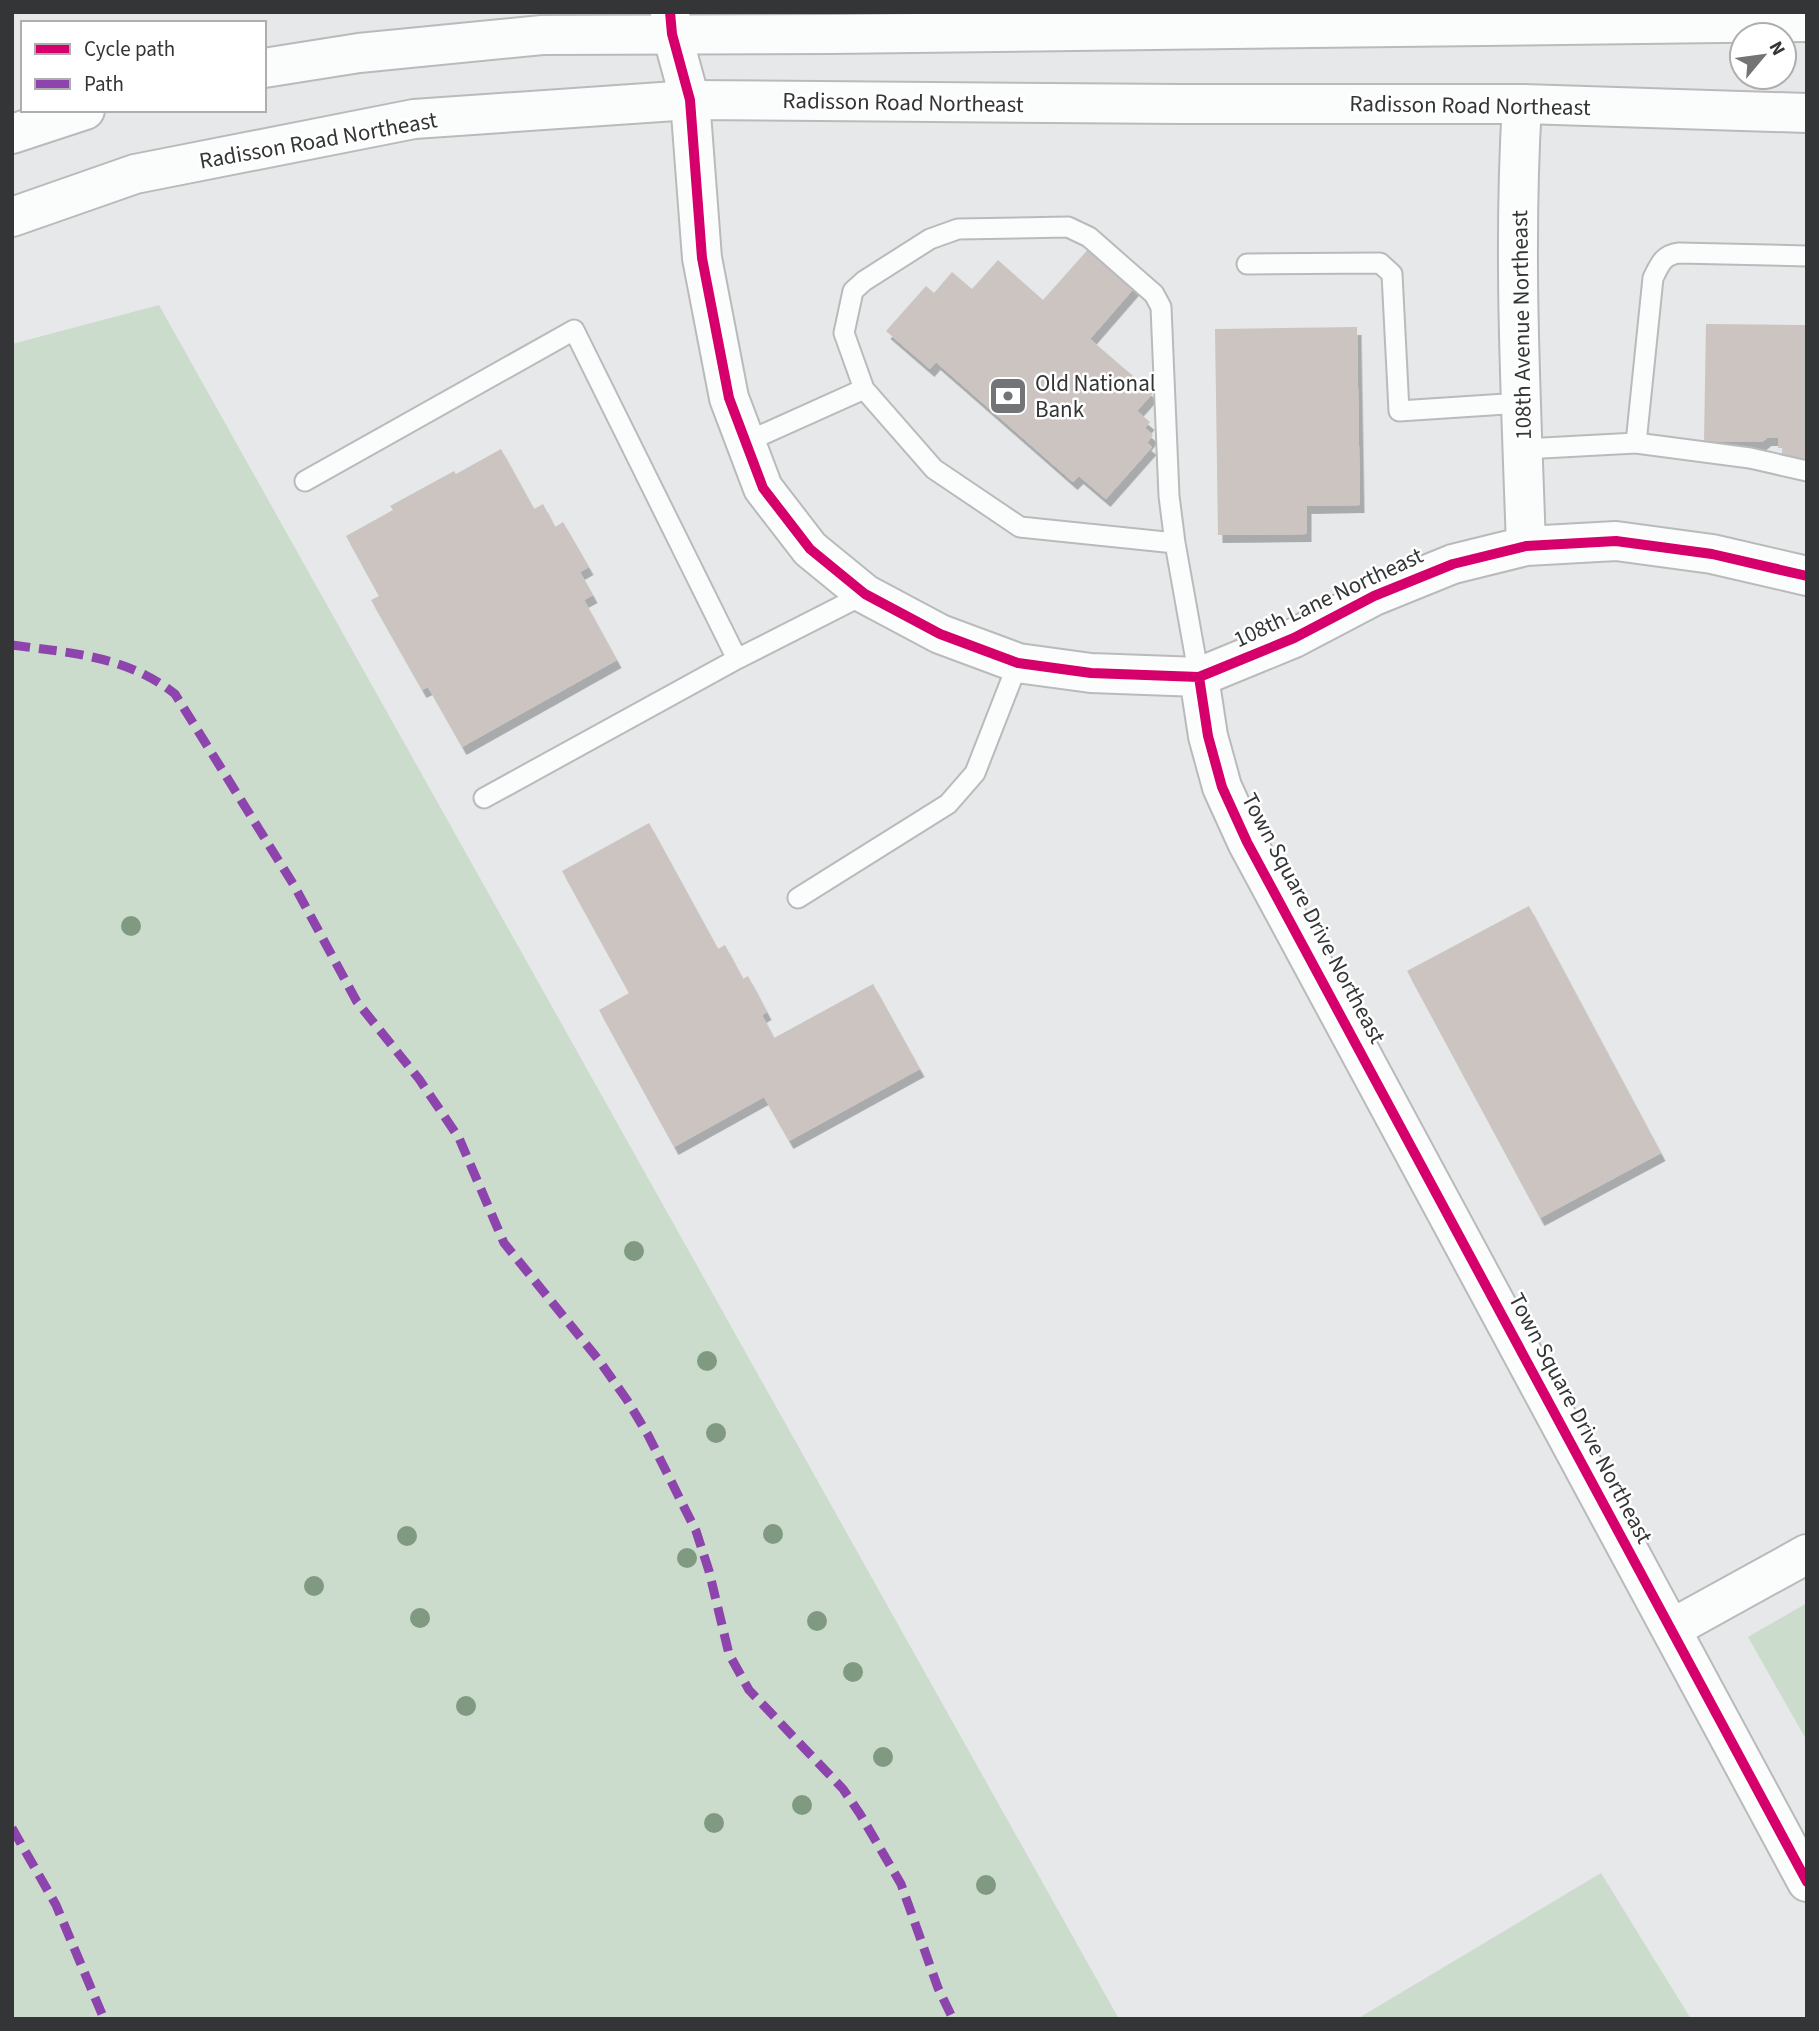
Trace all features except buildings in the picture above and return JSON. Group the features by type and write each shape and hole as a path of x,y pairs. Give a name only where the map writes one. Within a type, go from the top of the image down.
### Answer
{"street":[{"path":"266,68 359,53 671,23 831,34 1807,22"},
{"path":"671,23 690,100 702,258 729,398 763,488 810,549 865,594 940,634 1018,663 1091,673 1199,677"},
{"name":"Radisson Road Northeast","path":"12,217 135,174 414,119 690,100 1522,104 1807,113"},
{"name":"108th Avenue Northeast","path":"1522,104 1518,160 1526,546"},
{"path":"12,134 79,112"},
{"name":"108th Lane Northeast","path":"1199,677 1294,638 1374,596 1453,564 1526,546 1616,541 1712,554 1807,576"},
{"name":"Town Square Drive Northeast","path":"1199,677 1208,736 1222,787 1247,842 1807,1882"},
{"path":"1671,1629 1807,1554"}],"lane":[{"path":"1175,543 1020,527 934,469 863,389 844,333 853,291 864,281 930,239 957,229 1068,227 1089,237 1154,294 1161,307 1169,496 1199,677"},
{"path":"1636,443 1653,278 1662,260 1669,254 1679,253 1807,256"},
{"path":"1247,264 1380,263 1392,274 1399,411 1521,404"},
{"path":"305,481 574,330 737,659"},
{"path":"746,442 863,389"},
{"path":"1523,449 1636,443 1750,458 1807,471"},
{"path":"484,798 737,659 865,594"},
{"path":"798,898 948,804 975,773 1018,663"}],"green space":[{"path":"159,305 1119,2019 12,2019 12,344"},
{"path":"1807,1603 1807,1741 1748,1637"},
{"path":"1601,1873 1691,2019 1357,2019"}],"marked path":[{"path":"12,645 77,654 118,664 138,671 175,694 295,887 357,1002 419,1079 459,1138 504,1243 598,1359 648,1435 696,1531 709,1571 729,1654 749,1690 843,1789 860,1814 901,1884 938,1988 953,2019"},
{"path":"12,1828 56,1905 104,2019"}],"cycle path":[{"path":"670,12 672,34 690,100 702,258 729,398 763,488 810,549 865,594 940,634 1018,663 1091,673 1199,677 1208,736 1222,787 1247,842 1807,1882"},
{"path":"1199,677 1294,638 1374,596 1453,564 1526,546 1616,541 1712,554 1807,576"}],"place":[{"name":"Old National Bank","path":"1008,396"}]}
